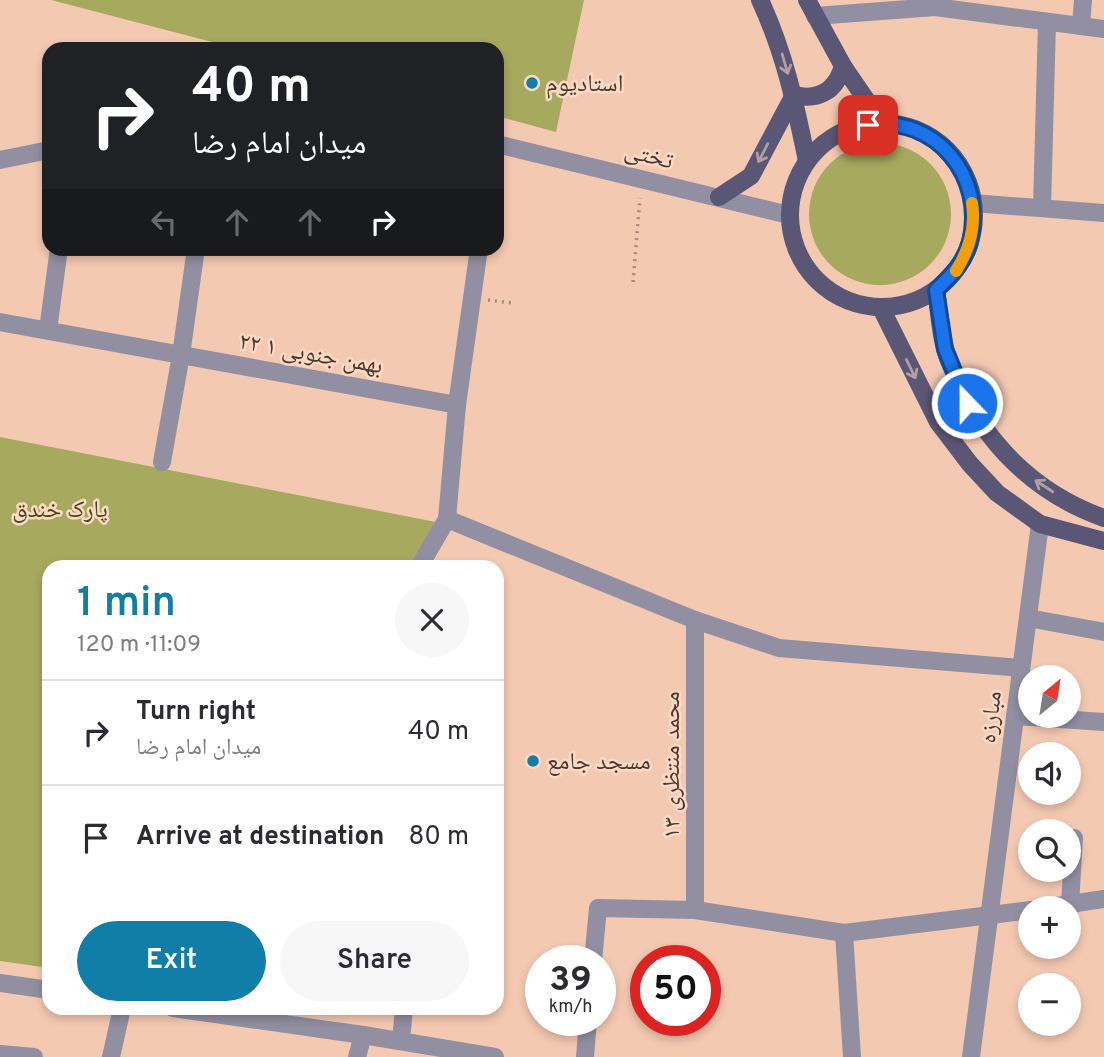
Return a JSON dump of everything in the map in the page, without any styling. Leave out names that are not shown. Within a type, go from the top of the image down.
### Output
[{"type":"main road","points":[[760,0],[778,39],[794,95],[807,161]]},
{"type":"main road","points":[[811,8],[844,66],[882,123]]},
{"type":"main road","points":[[794,95],[807,98],[820,96],[831,89],[844,66]]},
{"type":"main road","points":[[719,197],[751,176],[794,95]]},
{"type":"main road","points":[[882,123],[911,128],[937,141],[957,162],[970,188],[974,216],[970,245],[957,270],[936,290],[910,303],[881,308],[853,303],[827,290],[807,269],[794,243],[789,215],[794,186],[807,161],[828,140],[854,128],[882,123]]},
{"type":"main road","points":[[936,290],[945,349],[967,403],[994,443],[1018,469],[1081,510],[1104,518]]},
{"type":"main road","points":[[881,308],[938,422],[970,464],[997,493],[1040,524],[1104,541]]},
{"type":"street","points":[[1081,26],[1083,0]]},
{"type":"street","points":[[811,8],[936,7],[1104,29]]},
{"type":"street","points":[[1042,208],[1046,22]]},
{"type":"street","name":"تختی","points":[[504,146],[789,215]]},
{"type":"street","points":[[0,160],[42,151]]},
{"type":"street","points":[[972,203],[1104,214]]},
{"type":"street","points":[[48,330],[58,256]]},
{"type":"street","points":[[162,462],[195,256]]},
{"type":"street","points":[[423,560],[447,519],[457,405],[478,256]]},
{"type":"street","name":"۲۲ بهمن جنوبی ۱","points":[[0,322],[457,405]]},
{"type":"street","points":[[447,519],[695,620],[779,649],[1018,668]]},
{"type":"street","name":"مبارزه","points":[[1021,665],[1040,524]]},
{"type":"street","points":[[1028,618],[1104,632]]},
{"type":"street","name":"محمد منتظری ۱۳","points":[[695,620],[695,910]]},
{"type":"street","name":"مبارزه","points":[[971,1057],[1018,692]]},
{"type":"street","points":[[1015,716],[1104,722]]},
{"type":"street","points":[[1081,902],[1104,899]]},
{"type":"street","points":[[595,945],[598,908],[695,910],[844,933],[1018,912]]},
{"type":"street","points":[[844,933],[852,1057]]},
{"type":"street","points":[[0,983],[42,989]]},
{"type":"street","points":[[111,1057],[120,1015]]},
{"type":"street","points":[[222,1015],[495,1057]]},
{"type":"street","points":[[401,1041],[403,1015]]},
{"type":"street","points":[[357,1057],[363,1035]]},
{"type":"street","points":[[585,1057],[587,1036]]},
{"type":"street","points":[[0,1054],[34,1057]]},
{"type":"path","points":[[633,282],[641,179]]},
{"type":"green space","name":"استادیوم","points":[[51,0],[584,0],[556,132],[504,118],[504,42],[212,42]]},
{"type":"green space","points":[[880,143],[907,149],[930,164],[945,187],[951,214],[945,241],[930,264],[907,279],[880,285],[853,279],[830,264],[815,241],[809,214],[815,187],[830,164],[853,149]]},
{"type":"green space","name":"پارک خندق","points":[[0,437],[441,523],[417,560],[42,560],[42,967],[0,961]]},
{"type":"slow traffic","points":[[956,271],[970,245],[974,216],[972,203]]},
{"type":"place","name":"استادیوم","points":[[532,83]]},
{"type":"place","name":"مسجد جامع","points":[[533,761]]},
{"type":"route","points":[[868,125],[882,123],[911,128],[937,141],[957,162],[970,188],[974,216],[970,245],[957,270],[936,290],[945,349],[967,403]]}]
